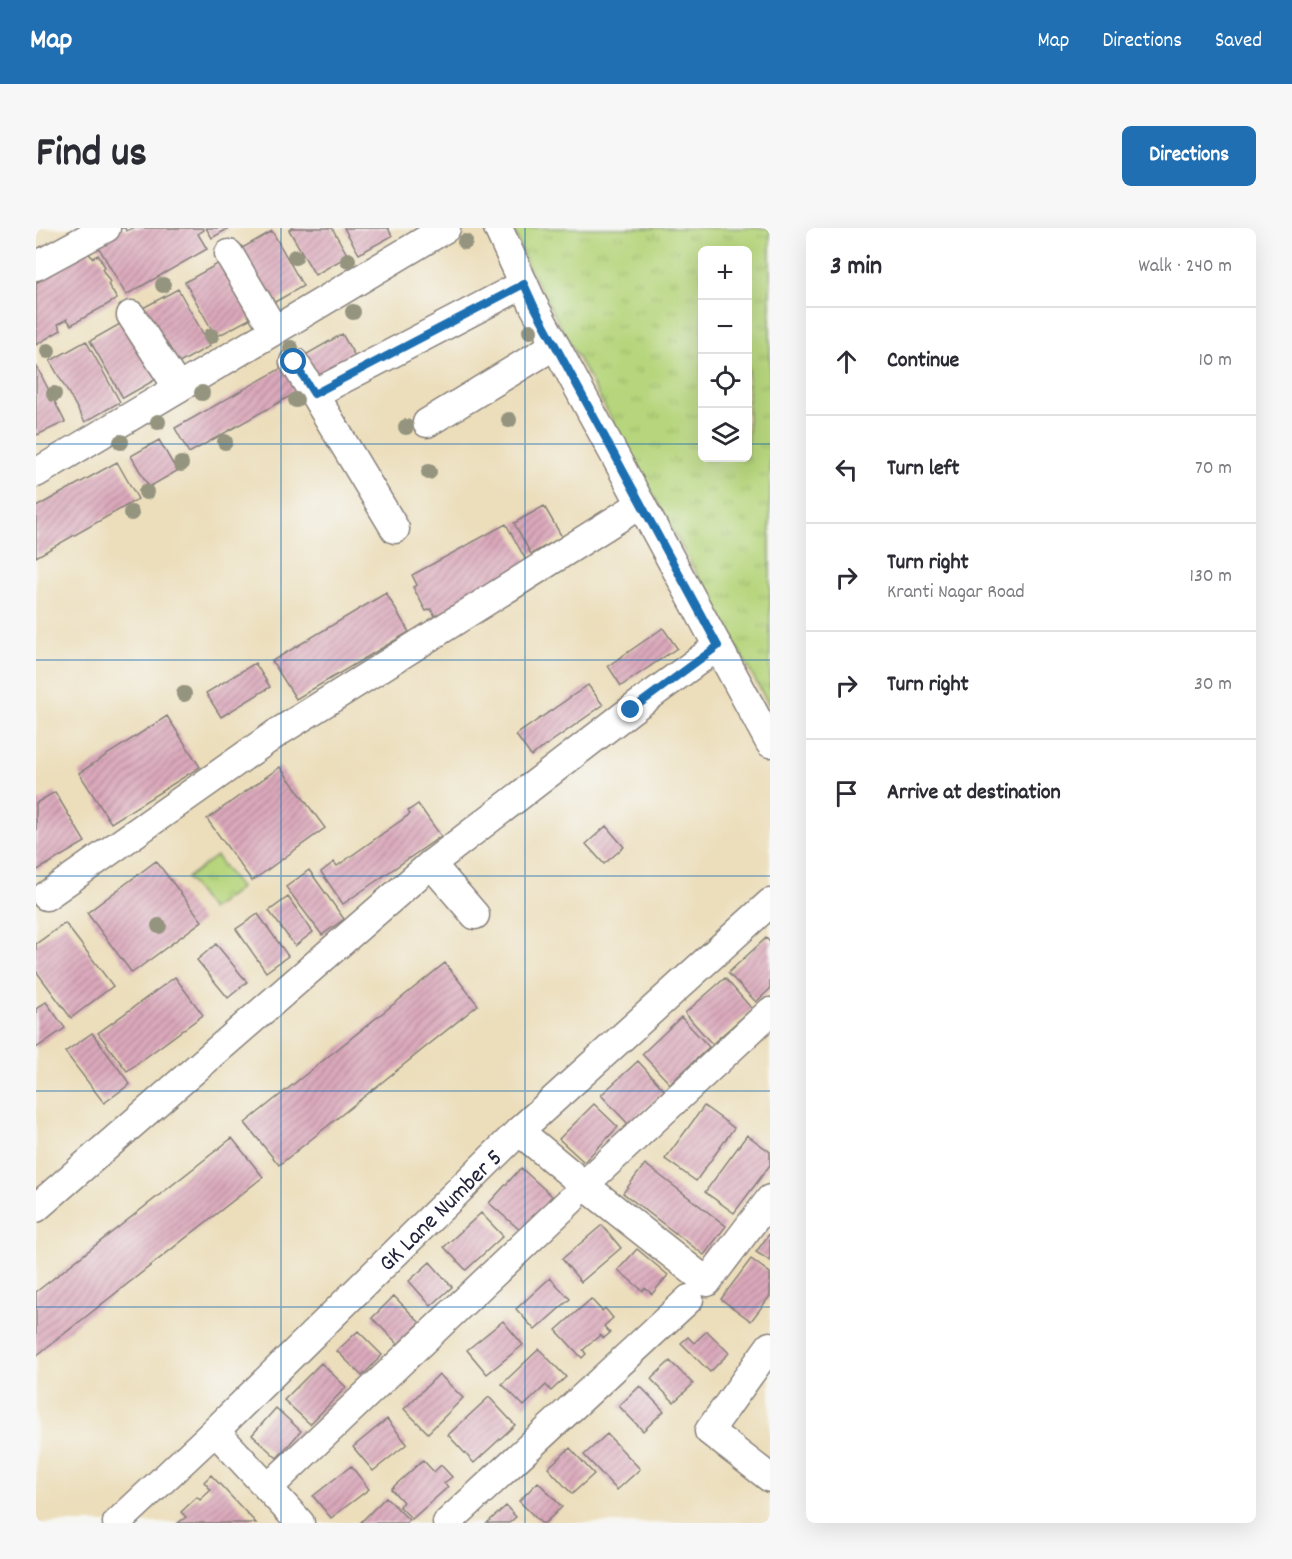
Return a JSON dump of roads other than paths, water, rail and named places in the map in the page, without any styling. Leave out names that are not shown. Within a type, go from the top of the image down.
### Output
[{"type":"street","points":[[36,267],[106,228]]},
{"type":"street","points":[[36,472],[446,228]]},
{"type":"street","points":[[498,228],[534,306],[770,743]]},
{"type":"street","points":[[229,254],[274,330]]},
{"type":"street","points":[[314,394],[524,284]]},
{"type":"street","points":[[131,315],[178,388]]},
{"type":"street","points":[[427,423],[555,345]]},
{"type":"street","points":[[294,362],[395,529]]},
{"type":"street","points":[[46,896],[277,733],[641,504]]},
{"type":"street","points":[[36,1208],[431,864],[718,646]]},
{"type":"street","points":[[431,864],[475,915]]},
{"type":"street","name":"GK Lane Number 5","points":[[117,1523],[215,1431],[519,1131],[770,903]]},
{"type":"street","points":[[268,1488],[770,1012]]},
{"type":"street","points":[[519,1131],[578,1192],[707,1282],[770,1199]]},
{"type":"street","points":[[447,1523],[689,1299]]},
{"type":"street","points":[[770,1346],[710,1431],[770,1478]]},
{"type":"street","points":[[215,1431],[298,1522]]}]
